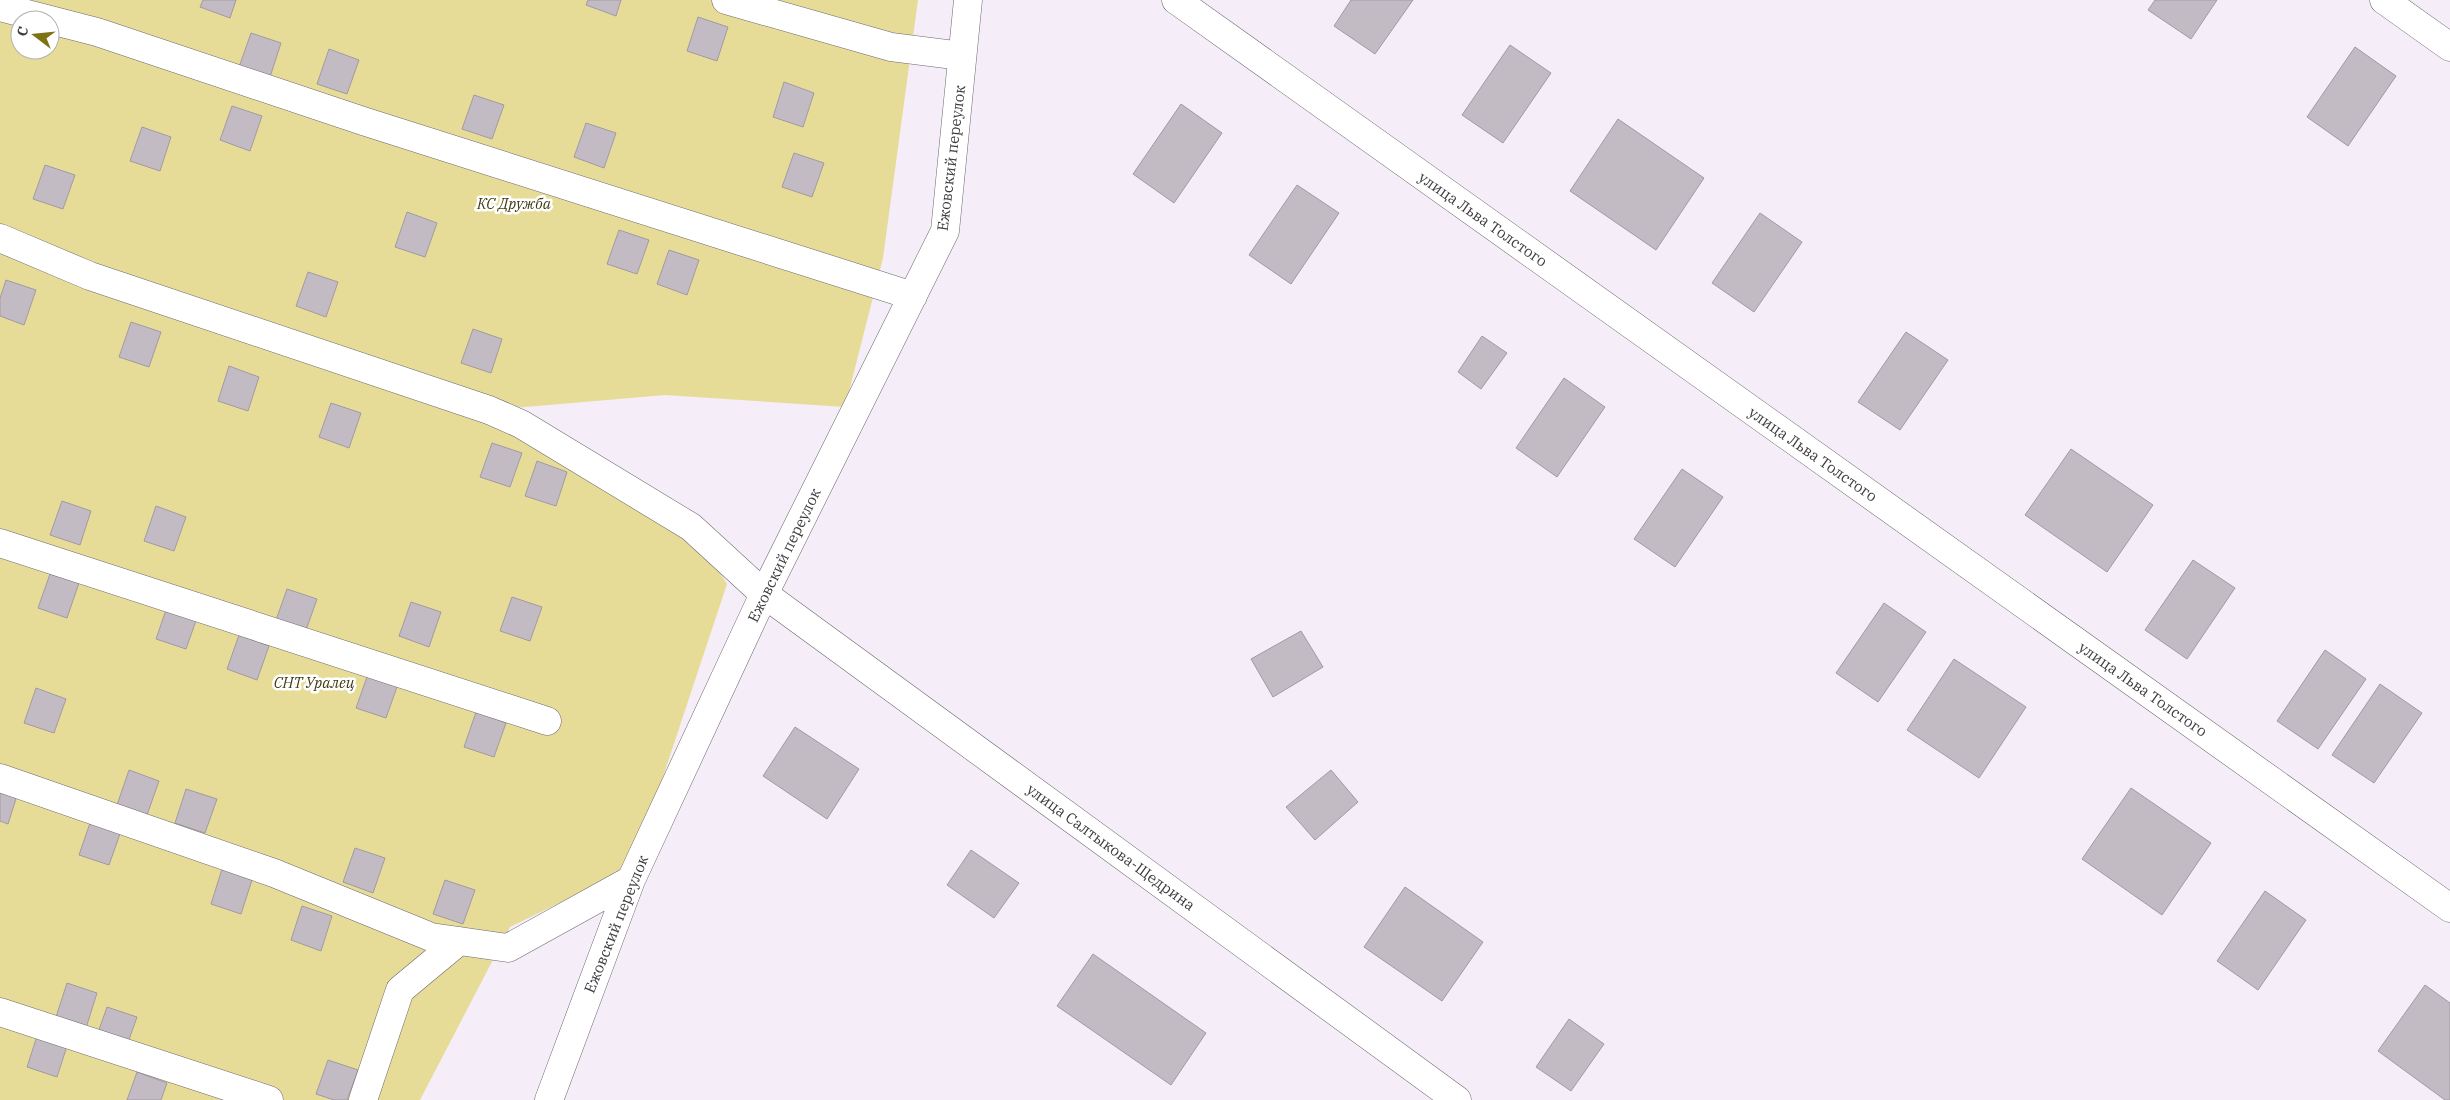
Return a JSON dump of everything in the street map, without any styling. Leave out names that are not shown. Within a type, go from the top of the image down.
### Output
[{"type":"street","points":[[726,0],[891,47],[962,56]]},
{"type":"street","name":"Ежовский переулок","points":[[549,1100],[631,880],[764,594],[945,232],[968,0]]},
{"type":"street","name":"улица Льва Толстого","points":[[1176,0],[2450,908]]},
{"type":"street","points":[[2384,0],[2450,47]]},
{"type":"street","points":[[0,7],[97,32],[362,121],[913,296]]},
{"type":"street","name":"улица Салтыкова-Щедрина","points":[[0,238],[90,276],[471,404],[521,424],[691,527],[764,594],[1456,1100]]},
{"type":"street","points":[[0,543],[547,721]]},
{"type":"street","points":[[0,778],[274,873],[430,937],[508,948],[631,880]]},
{"type":"street","points":[[363,1100],[400,990],[459,941]]},
{"type":"street","points":[[0,1012],[269,1100]]},
{"type":"green space","points":[[0,0],[918,0],[883,258],[845,407],[665,395],[490,410],[691,527],[727,584],[633,867],[510,927],[420,1100],[0,1100]]},
{"type":"building","points":[[203,0],[236,0],[230,18],[200,7]]},
{"type":"building","points":[[588,0],[621,0],[616,16],[586,5]]},
{"type":"building","points":[[1351,0],[1413,0],[1375,54],[1334,26]]},
{"type":"building","points":[[2155,0],[2217,0],[2191,39],[2148,10]]},
{"type":"building","points":[[698,17],[728,27],[717,61],[687,51]]},
{"type":"building","points":[[251,33],[281,43],[270,77],[239,67]]},
{"type":"building","points":[[1510,45],[1551,73],[1503,143],[1462,115]]},
{"type":"building","points":[[2355,47],[2396,76],[2348,146],[2307,117]]},
{"type":"building","points":[[329,49],[359,60],[347,94],[317,84]]},
{"type":"building","points":[[784,82],[814,93],[803,127],[773,117]]},
{"type":"building","points":[[474,95],[504,105],[492,139],[462,129]]},
{"type":"building","points":[[1181,104],[1222,133],[1174,203],[1133,174]]},
{"type":"building","points":[[232,106],[262,116],[250,151],[220,140]]},
{"type":"building","points":[[1618,119],[1704,178],[1656,250],[1570,191]]},
{"type":"building","points":[[586,123],[616,133],[604,168],[574,157]]},
{"type":"building","points":[[142,127],[171,137],[160,171],[130,161]]},
{"type":"building","points":[[794,153],[824,163],[812,197],[782,187]]},
{"type":"building","points":[[45,165],[75,175],[63,209],[33,199]]},
{"type":"building","points":[[1297,185],[1339,213],[1291,284],[1249,255]]},
{"type":"building","points":[[407,212],[437,223],[425,257],[395,247]]},
{"type":"building","points":[[1760,213],[1802,242],[1754,312],[1712,283]]},
{"type":"building","points":[[619,230],[649,240],[637,274],[607,264]]},
{"type":"building","points":[[669,250],[699,260],[687,295],[657,284]]},
{"type":"building","points":[[308,272],[338,282],[326,317],[296,306]]},
{"type":"building","points":[[6,280],[36,290],[24,325],[0,316],[0,298]]},
{"type":"building","points":[[131,322],[161,332],[149,367],[119,357]]},
{"type":"building","points":[[473,329],[502,339],[491,373],[461,363]]},
{"type":"building","points":[[1906,332],[1948,360],[1900,430],[1858,402]]},
{"type":"building","points":[[1482,336],[1507,353],[1481,389],[1458,372]]},
{"type":"building","points":[[229,366],[259,377],[248,411],[218,401]]},
{"type":"building","points":[[1564,378],[1605,407],[1557,477],[1516,448]]},
{"type":"building","points":[[331,403],[361,413],[349,448],[319,437]]},
{"type":"building","points":[[492,443],[522,453],[510,487],[480,477]]},
{"type":"building","points":[[2071,449],[2153,505],[2107,572],[2025,515]]},
{"type":"building","points":[[537,461],[567,472],[556,506],[525,496]]},
{"type":"building","points":[[1682,469],[1723,497],[1675,567],[1634,539]]},
{"type":"building","points":[[62,501],[91,511],[80,545],[50,535]]},
{"type":"building","points":[[156,506],[186,517],[174,551],[144,541]]},
{"type":"building","points":[[2193,560],[2235,588],[2187,659],[2145,630]]},
{"type":"building","points":[[50,574],[79,583],[67,618],[38,608]]},
{"type":"building","points":[[287,589],[317,599],[305,633],[275,623]]},
{"type":"building","points":[[512,597],[542,607],[530,641],[500,631]]},
{"type":"building","points":[[411,602],[441,612],[429,647],[399,636]]},
{"type":"building","points":[[1884,603],[1926,632],[1878,702],[1836,673]]},
{"type":"building","points":[[168,604],[198,615],[186,649],[156,639]]},
{"type":"building","points":[[1301,631],[1323,667],[1273,697],[1251,659]]},
{"type":"building","points":[[239,635],[269,646],[257,680],[227,669]]},
{"type":"building","points":[[2325,650],[2366,679],[2318,749],[2277,721]]},
{"type":"building","points":[[1954,659],[2026,707],[1979,778],[1907,730]]},
{"type":"building","points":[[368,674],[398,684],[386,718],[356,708]]},
{"type":"building","points":[[2380,684],[2422,713],[2374,783],[2332,755]]},
{"type":"building","points":[[36,688],[66,699],[54,733],[24,723]]},
{"type":"building","points":[[476,712],[506,723],[494,757],[464,747]]},
{"type":"building","points":[[795,727],[859,769],[827,819],[763,776]]},
{"type":"building","points":[[129,770],[159,781],[147,815],[117,805]]},
{"type":"building","points":[[1331,770],[1358,802],[1315,840],[1286,807]]},
{"type":"building","points":[[0,783],[19,789],[8,824],[0,821]]},
{"type":"building","points":[[2131,788],[2211,843],[2162,915],[2082,859]]},
{"type":"building","points":[[186,789],[217,799],[205,833],[175,823]]},
{"type":"building","points":[[91,820],[121,831],[109,865],[79,855]]},
{"type":"building","points":[[355,848],[385,858],[373,893],[343,882]]},
{"type":"building","points":[[971,850],[1019,883],[994,918],[947,885]]},
{"type":"building","points":[[222,869],[252,880],[241,914],[211,904]]},
{"type":"building","points":[[445,880],[475,890],[463,924],[433,914]]},
{"type":"building","points":[[1405,887],[1483,942],[1442,1001],[1364,947]]},
{"type":"building","points":[[2265,891],[2306,920],[2258,990],[2217,961]]},
{"type":"building","points":[[302,906],[332,916],[321,951],[291,940]]},
{"type":"building","points":[[1093,954],[1206,1033],[1171,1085],[1057,1006]]},
{"type":"building","points":[[67,983],[97,993],[86,1028],[56,1017]]},
{"type":"building","points":[[2425,985],[2450,1003],[2450,1100],[2445,1100],[2378,1051]]},
{"type":"building","points":[[107,1007],[137,1017],[125,1051],[95,1041]]},
{"type":"building","points":[[1569,1019],[1604,1044],[1571,1091],[1536,1067]]},
{"type":"building","points":[[38,1033],[68,1043],[57,1077],[27,1067]]},
{"type":"building","points":[[328,1060],[358,1070],[347,1100],[334,1100],[316,1094]]},
{"type":"building","points":[[137,1072],[167,1083],[161,1100],[127,1100]]},
{"type":"park label","name":"КС Дружба","points":[[514,203]]},
{"type":"park label","name":"СНТ Уралец","points":[[314,682]]}]
